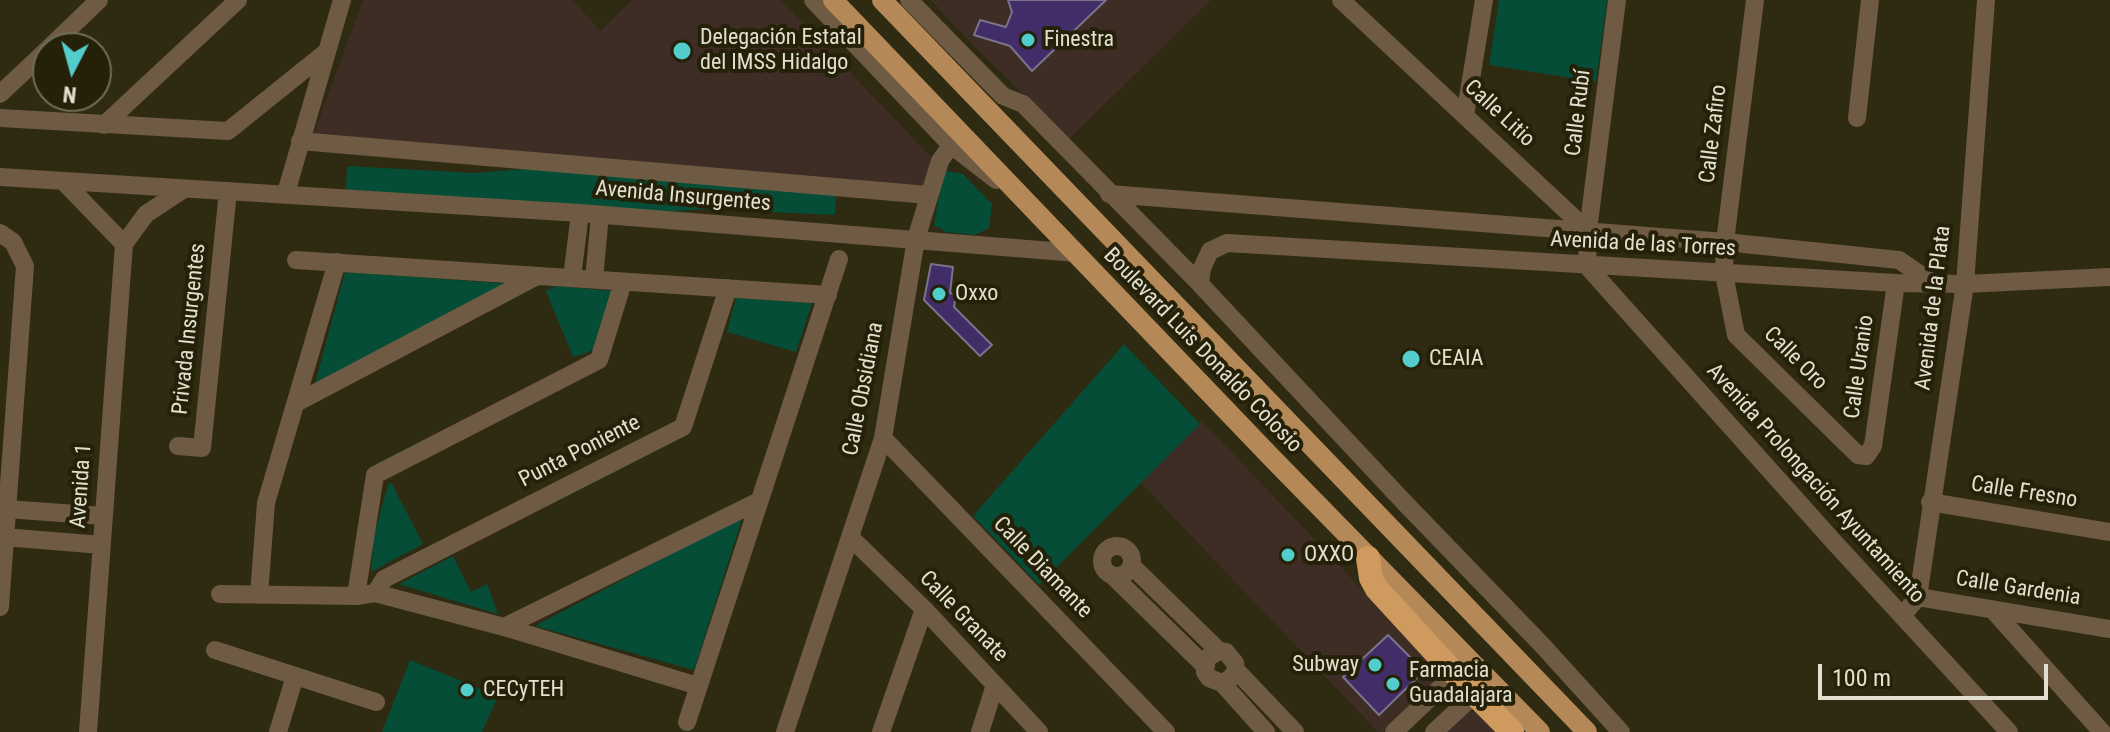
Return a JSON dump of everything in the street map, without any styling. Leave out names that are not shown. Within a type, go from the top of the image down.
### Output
[{"type":"highway","points":[[1368,558],[1371,578],[1377,589],[1512,732]]},
{"type":"main road","name":"Boulevard Luis Donaldo Colosio","points":[[833,0],[1368,558],[1540,732]]},
{"type":"main road","name":"Boulevard Luis Donaldo Colosio","points":[[882,0],[1587,732]]},
{"type":"street","points":[[65,32],[99,0]]},
{"type":"street","points":[[104,125],[238,0]]},
{"type":"street","points":[[286,193],[342,0]]},
{"type":"street","points":[[813,0],[951,145],[1028,205]]},
{"type":"street","points":[[909,0],[1003,96],[1023,104],[1200,284],[1621,732]]},
{"type":"street","points":[[1465,116],[1484,0]]},
{"type":"street","name":"Calle Rubí","points":[[1588,231],[1617,0]]},
{"type":"street","name":"Calle Zafiro","points":[[1724,274],[1725,242],[1755,0]]},
{"type":"street","points":[[1857,118],[1870,0]]},
{"type":"street","name":"Avenida de la Plata","points":[[1918,597],[1965,284],[1986,0]]},
{"type":"street","name":"Calle Litio","points":[[1348,3],[1588,231]]},
{"type":"street","points":[[0,118],[228,131],[325,53]]},
{"type":"street","points":[[0,94],[32,63]]},
{"type":"street","name":"Avenida Insurgentes","points":[[300,141],[928,195]]},
{"type":"street","name":"Calle Obsidiana","points":[[785,732],[883,438],[916,239],[940,161],[951,145]]},
{"type":"street","name":"Avenida Insurgentes","points":[[0,177],[580,213],[1077,253]]},
{"type":"street","points":[[63,181],[124,244],[146,214],[184,189]]},
{"type":"street","name":"Privada Insurgentes","points":[[178,446],[202,448],[228,191]]},
{"type":"street","points":[[1109,194],[1725,242],[1899,260],[1931,282]]},
{"type":"street","points":[[572,278],[580,213]]},
{"type":"street","points":[[594,279],[600,215]]},
{"type":"street","points":[[1587,266],[1588,231]]},
{"type":"street","points":[[0,233],[13,242],[25,266],[0,607]]},
{"type":"street","name":"Avenida de las Torres","points":[[1200,284],[1202,268],[1210,251],[1227,243],[1896,283],[1965,284],[2110,277]]},
{"type":"street","name":"Avenida 1","points":[[88,732],[124,244]]},
{"type":"street","points":[[1827,279],[1830,253]]},
{"type":"street","points":[[687,722],[839,259]]},
{"type":"street","points":[[296,260],[828,295]]},
{"type":"street","points":[[259,595],[266,503],[337,262]]},
{"type":"street","name":"Avenida Prolongación Ayuntamiento","points":[[1587,266],[2009,732]]},
{"type":"street","name":"Calle Oro","points":[[1724,274],[1736,335],[1855,452],[1866,456]]},
{"type":"street","points":[[296,403],[537,276]]},
{"type":"street","points":[[356,596],[375,475],[599,360],[623,282]]},
{"type":"street","name":"Calle Uranio","points":[[1866,456],[1873,446],[1896,283]]},
{"type":"street","name":"Punta Poniente","points":[[375,593],[384,579],[683,427],[728,288]]},
{"type":"street","name":"Calle Diamante","points":[[883,438],[1166,732]]},
{"type":"street","points":[[504,627],[759,501]]},
{"type":"street","name":"Calle Fresno","points":[[1930,502],[2110,532]]},
{"type":"street","points":[[6,509],[104,516]]},
{"type":"street","points":[[4,537],[102,545]]},
{"type":"street","name":"Calle Granate","points":[[850,537],[924,609],[1039,732]]},
{"type":"street","points":[[1114,577],[1128,572],[1132,566],[1133,559],[1124,547],[1109,548],[1101,560],[1107,573],[1204,665],[1209,678],[1229,676],[1295,732]]},
{"type":"street","points":[[1132,566],[1219,651],[1232,656],[1229,676],[1266,732]]},
{"type":"street","points":[[220,594],[356,596],[375,593],[504,627],[698,686]]},
{"type":"street","points":[[1902,616],[1918,597]]},
{"type":"street","name":"Calle Gardenia","points":[[1918,597],[2110,629]]},
{"type":"street","points":[[881,732],[924,609]]},
{"type":"street","points":[[1992,609],[2102,732]]},
{"type":"street","points":[[215,650],[376,702]]},
{"type":"street","points":[[1204,665],[1207,658],[1219,651]]},
{"type":"street","points":[[1401,730],[1455,674]]},
{"type":"street","points":[[278,732],[295,676]]},
{"type":"street","points":[[980,732],[995,685]]},
{"type":"street","points":[[1434,732],[1475,694]]},
{"type":"shaded area","points":[[363,0],[573,0],[600,31],[632,0],[781,0],[935,161],[921,190],[314,133]]},
{"type":"shaded area","points":[[931,0],[1211,0],[1069,139]]},
{"type":"shaded area","points":[[1202,421],[1435,666],[1434,682],[1383,732],[1378,732],[1141,483]]},
{"type":"shaded area","points":[[1472,711],[1483,715],[1499,732],[1443,732],[1460,716]]},
{"type":"green space","points":[[1499,0],[1607,0],[1596,82],[1489,65]]},
{"type":"green space","points":[[347,166],[473,173],[525,169],[836,192],[835,215],[704,209],[666,212],[346,190]]},
{"type":"green space","points":[[943,170],[963,174],[992,204],[989,228],[975,235],[944,232],[934,226]]},
{"type":"green space","points":[[345,272],[511,284],[315,384]]},
{"type":"green space","points":[[556,286],[613,291],[595,347],[589,352],[573,357],[546,291]]},
{"type":"green space","points":[[736,298],[812,303],[796,352],[727,332]]},
{"type":"green space","points":[[1124,344],[1200,424],[1039,585],[973,516]]},
{"type":"green space","points":[[391,482],[423,544],[371,572],[374,535]]},
{"type":"green space","points":[[743,516],[694,670],[535,626]]},
{"type":"green space","points":[[453,556],[471,592],[487,584],[498,614],[399,584]]},
{"type":"green space","points":[[410,660],[498,696],[482,732],[382,732]]},
{"type":"building","name":"Finestra","points":[[1008,0],[1106,0],[1032,71],[1010,46],[974,35],[980,20],[1006,27],[1012,12]]},
{"type":"building","name":"Oxxo","points":[[931,264],[953,267],[950,293],[956,295],[954,307],[992,345],[980,356],[924,300]]},
{"type":"building","points":[[1388,635],[1424,671],[1379,715],[1343,677]]},
{"type":"place","name":"Finestra","points":[[1028,40]]},
{"type":"place","name":"Delegación Estatal del IMSS Hidalgo","points":[[682,51]]},
{"type":"place","name":"Oxxo","points":[[939,294]]},
{"type":"place","name":"CEAIA","points":[[1411,359]]},
{"type":"place","name":"OXXO","points":[[1288,555]]},
{"type":"place","name":"Subway","points":[[1375,665]]},
{"type":"place","name":"Farmacia Guadalajara","points":[[1393,684]]},
{"type":"place","name":"CECyTEH","points":[[467,690]]}]
